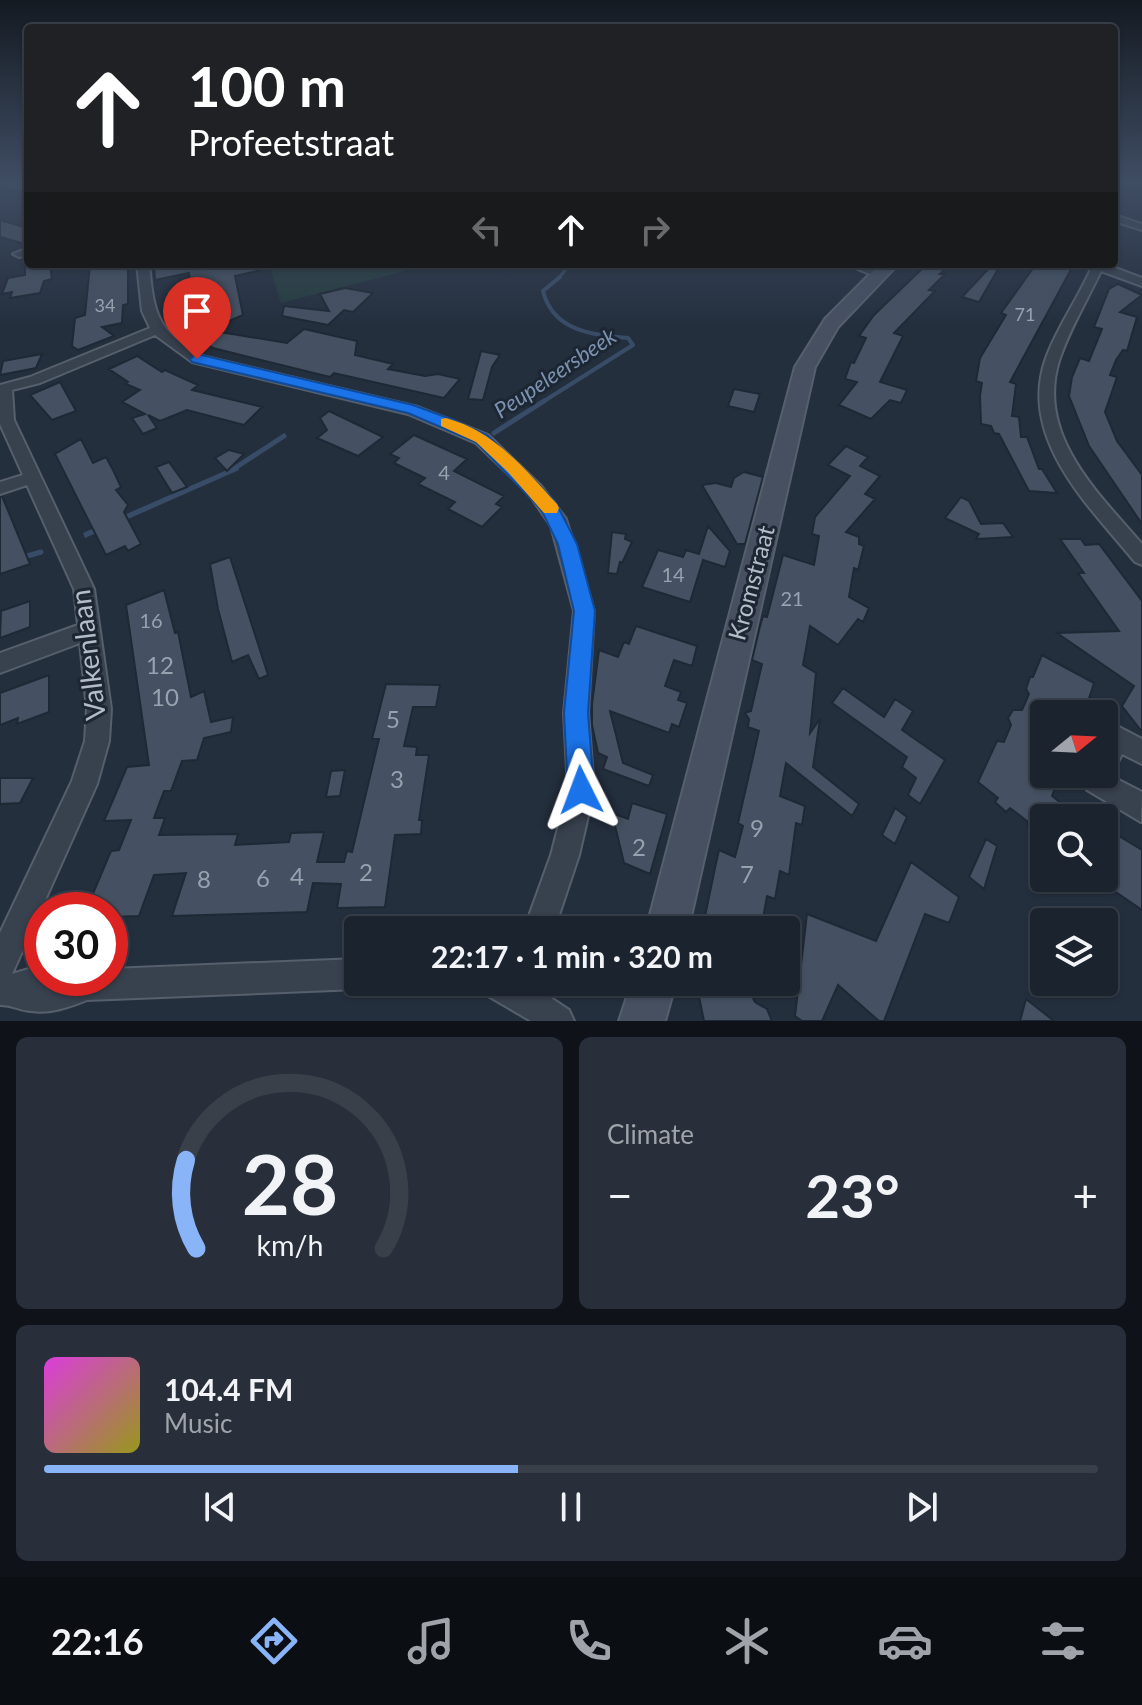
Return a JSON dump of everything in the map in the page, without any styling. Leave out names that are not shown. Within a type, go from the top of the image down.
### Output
[{"type":"main road","name":"Kromstraat","points":[[670,916],[805,367],[826,327],[872,268]]},
{"type":"main road","points":[[642,1021],[650,996]]},
{"type":"street","points":[[143,268],[148,316],[156,330],[172,345],[197,359],[413,410],[482,439],[524,479],[560,524],[584,611],[576,713],[581,790],[565,855],[544,916]]},
{"type":"street","points":[[1097,268],[1093,283],[1054,359],[1048,378],[1047,404],[1054,437],[1075,472],[1142,557]]},
{"type":"street","points":[[1106,268],[1142,282]]},
{"type":"street","points":[[3,389],[35,380],[156,330]]},
{"type":"street","name":"Valkenlaan","points":[[0,966],[84,784],[97,741],[99,709],[84,589],[6,420],[3,389]]},
{"type":"street","points":[[0,488],[31,478]]},
{"type":"street","points":[[0,663],[88,631]]},
{"type":"street","points":[[1118,739],[1142,752]]},
{"type":"street","points":[[1107,788],[1141,809],[1142,805]]},
{"type":"street","points":[[11,990],[29,996],[52,996],[69,994],[86,985],[344,975]]},
{"type":"street","points":[[525,996],[558,1021]]},
{"type":"green space","points":[[270,268],[412,268],[401,272],[281,303]]},
{"type":"water","points":[[236,466],[239,470],[85,538],[83,533]]},
{"type":"building","points":[[0,229],[24,229],[24,244],[0,237]]},
{"type":"building","points":[[25,268],[51,268],[52,279],[44,281],[40,293],[10,298],[12,292],[2,294],[8,278],[25,275]]},
{"type":"building","points":[[90,268],[128,268],[128,304],[123,305],[122,323],[102,327],[114,336],[78,350],[72,346],[75,318],[85,315]]},
{"type":"building","points":[[154,268],[261,268],[235,276],[243,315],[208,330],[287,343],[304,329],[357,341],[355,355],[393,364],[388,369],[460,379],[444,398],[334,373],[330,377],[213,348],[167,317],[167,308],[192,303],[189,273],[155,280]]},
{"type":"building","points":[[923,268],[946,268],[940,274],[945,274],[929,290],[935,291],[894,333],[903,336],[880,382],[907,390],[901,403],[890,400],[871,419],[839,405],[857,382],[845,379],[851,362],[854,363],[866,338],[859,336],[874,315]]},
{"type":"building","points":[[989,268],[999,268],[979,302],[962,297]]},
{"type":"building","points":[[1033,268],[1072,268],[1010,382],[1016,384],[1012,416],[1019,417],[1021,437],[1027,437],[1039,469],[1057,493],[1029,491],[999,434],[994,433],[991,426],[981,424],[982,383],[976,381],[980,358],[1006,315],[1001,313]]},
{"type":"building","points":[[1118,284],[1142,295],[1120,312],[1137,317],[1127,351],[1123,350],[1110,375],[1117,377],[1105,412],[1117,441],[1142,475],[1142,524],[1089,446],[1069,396],[1072,377],[1080,358],[1089,361],[1102,329],[1094,327],[1109,289]]},
{"type":"building","points":[[345,288],[373,293],[353,312],[344,310],[328,325],[282,316],[284,306],[329,311],[320,294]]},
{"type":"building","points":[[481,351],[500,355],[492,367],[483,400],[468,399]]},
{"type":"building","points":[[42,354],[36,368],[0,375],[3,361]]},
{"type":"building","points":[[137,356],[162,372],[165,370],[198,385],[192,390],[262,407],[244,425],[187,410],[160,421],[148,415],[157,428],[143,434],[132,418],[145,414],[122,402],[140,390],[126,384],[128,382],[109,369]]},
{"type":"building","points":[[60,382],[76,411],[52,420],[30,395]]},
{"type":"building","points":[[734,389],[760,394],[754,412],[728,406]]},
{"type":"building","points":[[329,411],[383,437],[358,456],[317,438],[327,430],[320,418]]},
{"type":"building","points":[[414,435],[467,459],[454,471],[504,496],[496,504],[502,507],[482,527],[448,509],[455,502],[418,484],[425,478],[394,463],[399,458],[390,454]]},
{"type":"building","points":[[81,439],[93,463],[106,457],[121,487],[116,490],[128,505],[124,512],[141,544],[128,551],[125,546],[106,555],[55,454]]},
{"type":"building","points":[[846,446],[868,457],[860,466],[880,476],[865,494],[875,499],[846,532],[859,537],[859,544],[864,546],[858,570],[854,568],[849,597],[869,608],[863,622],[858,619],[838,645],[810,626],[803,665],[816,673],[810,733],[820,719],[813,767],[859,804],[852,816],[786,763],[780,796],[805,806],[802,825],[796,823],[789,875],[780,871],[775,899],[767,896],[763,916],[705,916],[719,850],[735,857],[743,826],[738,823],[759,731],[748,727],[749,719],[745,713],[751,711],[762,664],[752,660],[783,555],[814,565],[819,536],[812,534],[815,517],[850,476],[828,465]]},
{"type":"building","points":[[229,450],[244,454],[227,471],[215,458]]},
{"type":"building","points":[[169,462],[187,487],[172,493],[156,467]]},
{"type":"building","points":[[744,472],[763,477],[745,544],[737,544],[702,485],[716,483],[731,487],[734,478]]},
{"type":"building","points":[[0,497],[30,564],[0,574]]},
{"type":"building","points":[[961,497],[969,501],[981,524],[1003,523],[1013,537],[976,539],[979,534],[945,518]]},
{"type":"building","points":[[708,526],[730,551],[725,567],[703,560],[690,602],[642,587],[658,550],[683,557],[686,550],[699,554]]},
{"type":"building","points":[[612,532],[626,534],[625,539],[632,542],[617,574],[608,573]]},
{"type":"building","points":[[1060,539],[1081,539],[1085,545],[1099,544],[1142,601],[1142,732],[1122,706],[1134,686],[1057,633],[1119,631],[1078,573],[1084,573]]},
{"type":"building","points":[[230,557],[268,675],[259,679],[248,655],[232,662],[218,609],[210,564]]},
{"type":"building","points":[[164,590],[175,633],[178,632],[191,697],[204,691],[211,722],[233,717],[231,732],[204,738],[197,760],[182,761],[171,791],[164,791],[154,818],[165,818],[159,835],[238,834],[235,845],[289,842],[291,833],[324,832],[317,862],[344,862],[347,851],[352,852],[379,739],[372,739],[386,684],[440,685],[436,707],[413,707],[404,746],[417,747],[416,755],[429,755],[419,820],[422,820],[421,834],[395,835],[385,907],[337,908],[341,884],[313,883],[307,912],[172,916],[186,873],[154,875],[139,916],[128,916],[128,892],[94,892],[111,851],[119,850],[131,820],[104,821],[127,767],[149,765],[126,605]]},
{"type":"building","points":[[30,601],[30,627],[0,638],[1,611]]},
{"type":"building","points":[[636,626],[697,646],[692,666],[674,660],[665,686],[681,692],[678,700],[687,703],[679,727],[672,724],[669,733],[610,711],[623,763],[653,775],[649,786],[603,769],[607,757],[598,753],[592,725],[599,650],[618,657],[624,642],[629,644]]},
{"type":"building","points":[[1042,655],[1094,683],[1089,700],[1030,700],[1030,788],[1055,788],[1052,796],[1062,804],[1030,804],[1030,830],[1027,821],[1010,808],[1006,812],[995,802],[998,798],[978,782],[997,741],[1004,742],[1011,725],[1008,718],[1013,710],[1022,710],[1029,694],[1026,689],[1030,677],[1033,677]]},
{"type":"building","points":[[49,675],[49,712],[17,724],[18,718],[0,725],[0,693]]},
{"type":"building","points":[[843,688],[884,717],[895,699],[913,711],[902,730],[945,760],[920,804],[908,795],[916,778],[902,767],[907,757],[832,703]]},
{"type":"building","points":[[345,770],[340,796],[326,797],[331,771]]},
{"type":"building","points":[[0,778],[33,778],[20,803],[0,804]]},
{"type":"building","points":[[632,803],[667,814],[650,874],[624,863],[612,813],[628,819]]},
{"type":"building","points":[[895,808],[907,817],[895,844],[882,835]]},
{"type":"building","points":[[1118,835],[1142,850],[1142,910],[1116,892]]},
{"type":"building","points":[[986,839],[997,846],[984,889],[969,877]]},
{"type":"building","points":[[911,862],[959,897],[949,923],[925,914],[884,1021],[879,1021],[838,985],[822,1021],[802,1021],[795,1016],[797,996],[800,996],[807,914],[876,941]]},
{"type":"building","points":[[699,996],[752,996],[755,1002],[767,1009],[772,1021],[704,1021]]},
{"type":"building","points":[[1026,999],[1054,1021],[1020,1021]]},
{"type":"waterway","name":"Peupeleersbeek","points":[[559,278],[567,268]]},
{"type":"waterway","name":"Peupeleersbeek","points":[[541,403],[633,345],[628,338],[588,332],[565,323],[555,315],[543,291],[559,278]]},
{"type":"waterway","name":"Peupeleersbeek","points":[[494,433],[544,401]]},
{"type":"waterway","name":"Peupeleersbeek","points":[[232,470],[284,436]]},
{"type":"waterway","name":"Peupeleersbeek","points":[[24,557],[41,552]]},
{"type":"slow traffic","points":[[446,423],[482,439],[514,468],[550,508]]},
{"type":"route","points":[[197,359],[413,410],[445,422],[482,439],[514,468],[548,506],[568,544],[584,611],[576,713],[581,790]]}]
